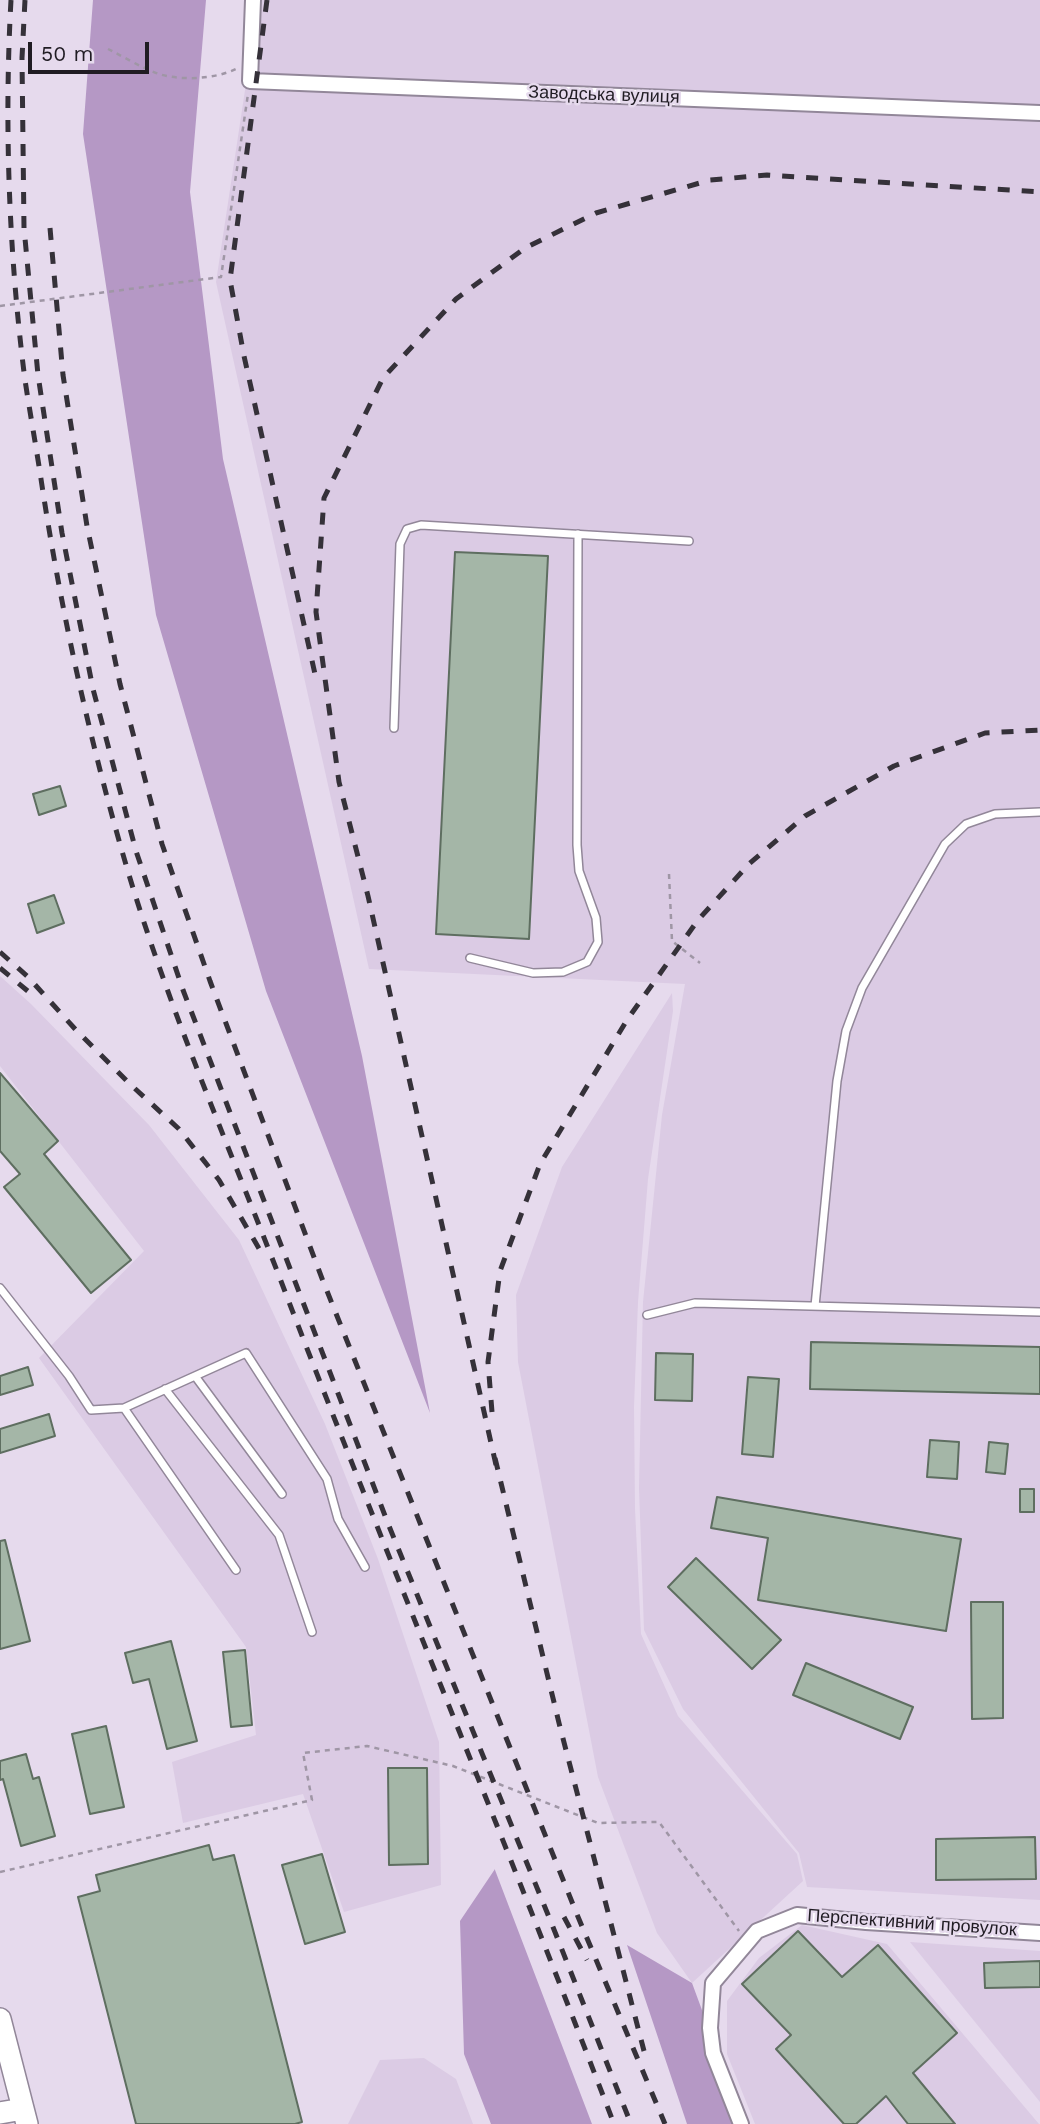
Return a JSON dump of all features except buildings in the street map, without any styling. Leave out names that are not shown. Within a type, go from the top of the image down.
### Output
[{"type":"main road","points":[[0,2019],[25,2117],[0,2113]]},
{"type":"street","points":[[250,81],[253,0]]},
{"type":"street","name":"Заводська вулиця","points":[[250,81],[1040,113]]},
{"type":"street","name":"Перспективний провулок","points":[[741,2124],[713,2053],[710,2028],[713,1983],[757,1931],[797,1915],[1040,1933]]},
{"type":"lane","points":[[394,728],[400,544],[407,530],[421,525],[689,541]]},
{"type":"lane","points":[[470,958],[533,973],[563,972],[587,962],[598,942],[596,918],[579,871],[577,845],[579,534]]},
{"type":"lane","points":[[815,1306],[837,1081],[846,1031],[862,988],[945,844],[966,824],[995,814],[1040,812]]},
{"type":"lane","points":[[0,1288],[69,1376],[91,1410],[124,1408],[246,1353],[327,1479],[338,1520],[365,1567]]},
{"type":"lane","points":[[647,1315],[695,1303],[1040,1312]]},
{"type":"lane","points":[[195,1376],[282,1494]]},
{"type":"lane","points":[[165,1389],[279,1535],[312,1632]]},
{"type":"lane","points":[[124,1408],[236,1570]]},
{"type":"path","points":[[108,49],[159,74],[185,77],[225,74],[249,64]]},
{"type":"path","points":[[0,306],[221,277],[250,81]]},
{"type":"path","points":[[669,874],[672,941],[700,963]]},
{"type":"path","points":[[0,1872],[312,1800],[303,1753],[367,1746],[453,1766],[598,1823],[659,1822],[747,1942]]},
{"type":"shaded area","points":[[93,0],[206,0],[190,192],[223,459],[362,1056],[430,1413],[266,991],[156,615],[83,134]]},
{"type":"shaded area","points":[[255,0],[1040,0],[1040,1900],[807,1887],[799,1853],[683,1709],[644,1630],[639,1488],[643,1302],[662,1115],[685,984],[369,969],[216,282],[252,44]]},
{"type":"shaded area","points":[[0,976],[31,1004],[149,1125],[239,1240],[325,1424],[378,1559],[439,1742],[441,1885],[344,1912],[303,1794],[183,1823],[172,1762],[256,1735],[246,1647],[39,1358],[144,1251],[0,1066]]},
{"type":"shaded area","points":[[672,993],[673,1011],[648,1179],[638,1302],[634,1407],[635,1509],[641,1634],[678,1716],[797,1854],[803,1881],[692,1983],[657,1933],[598,1777],[518,1362],[516,1295],[562,1167]]},
{"type":"shaded area","points":[[495,1869],[592,2124],[491,2124],[464,2054],[460,1921]]},
{"type":"shaded area","points":[[802,1925],[887,1944],[1039,2124],[755,2124],[727,2054],[727,2001],[759,1958]]},
{"type":"shaded area","points":[[910,1942],[1040,1951],[1040,2102]]},
{"type":"shaded area","points":[[627,1945],[692,1983],[744,2124],[687,2124]]},
{"type":"shaded area","points":[[424,2058],[456,2079],[473,2124],[348,2124],[380,2060]]},
{"type":"railway","points":[[11,0],[9,190],[25,380],[66,620],[86,713],[122,851],[139,908],[201,1078],[614,2124]]},
{"type":"railway","points":[[25,0],[22,58],[24,228],[38,375],[62,533],[93,689],[136,851],[183,990],[389,1526],[631,2124]]},
{"type":"railway","points":[[267,0],[230,280],[244,356],[317,683]]},
{"type":"railway","points":[[496,1465],[368,896],[339,782],[316,612],[324,498],[383,378],[456,299],[525,248],[596,213],[710,180],[767,175],[1040,192]]},
{"type":"railway","points":[[50,228],[63,375],[87,526],[120,684],[162,844],[210,981],[323,1281],[576,1912],[665,2124]]},
{"type":"railway","points":[[492,1412],[488,1362],[500,1271],[540,1164],[627,1020],[698,920],[749,864],[805,816],[894,766],[985,733],[1040,730]]},
{"type":"railway","points":[[0,952],[28,977],[131,1085],[179,1129],[219,1180],[264,1257]]},
{"type":"railway","points":[[0,968],[35,997]]},
{"type":"railway","points":[[495,1458],[559,1723],[644,2051]]},
{"type":"railway","points":[[564,1917],[587,1960]]}]
